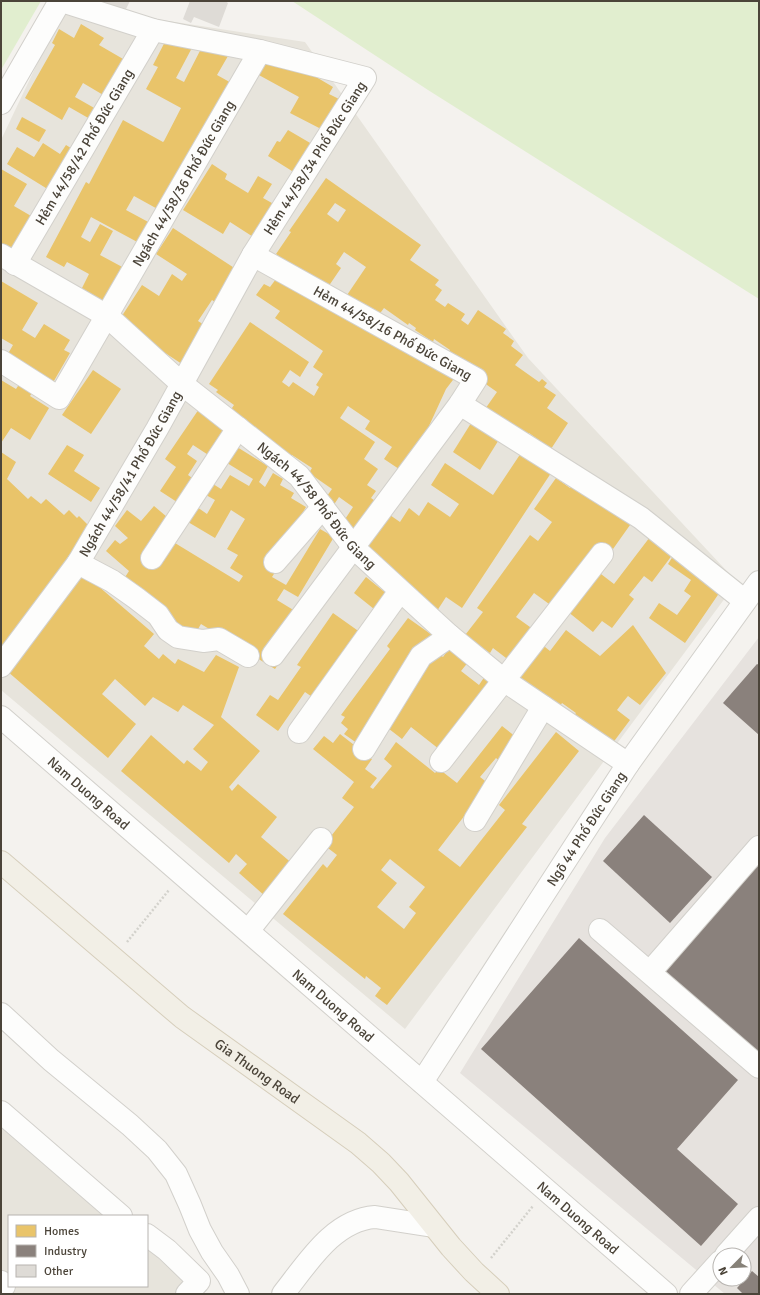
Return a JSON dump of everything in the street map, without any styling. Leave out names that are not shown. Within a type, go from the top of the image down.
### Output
[{"type":"main road","name":"Gia Thuong Road","points":[[1,862],[172,1009],[212,1040],[358,1143],[381,1162],[474,1272],[498,1294]]},
{"type":"street","name":"Hẻm 44/58/34 Phố Đức Giang","points":[[61,1],[153,30],[260,51],[365,78],[253,255],[182,384]]},
{"type":"street","points":[[1,103],[61,1]]},
{"type":"street","name":"Hẻm 44/58/42 Phố Đức Giang","points":[[8,260],[153,30]]},
{"type":"street","name":"Ngách 44/58/36 Phố Đức Giang","points":[[1,361],[59,398],[260,51]]},
{"type":"street","name":"Hẻm 44/58/16 Phố Đức Giang","points":[[253,255],[476,379],[460,404],[273,655]]},
{"type":"street","name":"Ngách 44/58 Phố Đức Giang","points":[[8,260],[107,316],[182,384],[299,476],[354,548],[450,636],[505,681],[628,764]]},
{"type":"street","name":"Ngách 44/58/41 Phố Đức Giang","points":[[1,666],[78,563],[182,384]]},
{"type":"street","points":[[460,404],[641,518],[745,601]]},
{"type":"street","points":[[152,558],[238,428]]},
{"type":"street","points":[[275,562],[323,507]]},
{"type":"street","points":[[441,761],[505,681],[602,554]]},
{"type":"street","points":[[78,563],[112,581],[136,598],[158,615],[168,630],[178,637],[203,641],[219,639],[248,656]]},
{"type":"street","name":"Ngõ 44 Phố Đức Giang","points":[[422,1082],[628,764],[759,582]]},
{"type":"street","points":[[299,732],[400,591]]},
{"type":"street","points":[[364,749],[421,656],[450,636]]},
{"type":"street","points":[[475,820],[543,707]]},
{"type":"street","name":"Nam Duong Road","points":[[1,717],[666,1294]]},
{"type":"street","points":[[248,931],[321,839]]},
{"type":"street","points":[[650,972],[759,847]]},
{"type":"street","points":[[600,930],[759,1067]]},
{"type":"street","points":[[1,1014],[51,1060],[130,1125],[157,1150],[176,1174],[200,1230],[238,1294]]},
{"type":"street","points":[[1,1112],[120,1215]]},
{"type":"street","points":[[283,1294],[326,1242],[356,1220],[375,1217],[434,1226]]},
{"type":"street","points":[[733,1247],[759,1218]]},
{"type":"street","points":[[148,1236],[167,1250],[199,1281],[187,1294]]},
{"type":"street","points":[[691,1294],[712,1271]]},
{"type":"path","points":[[122,947],[182,874]]},
{"type":"path","points":[[487,1264],[546,1190]]},
{"type":"shaded area","points":[[65,5],[305,42],[528,358],[737,582],[405,1029],[1,690],[1,140]]},
{"type":"shaded area","points":[[759,637],[759,1294],[725,1294],[717,1287],[752,1287],[752,1247],[712,1247],[712,1283],[460,1073],[605,838]]},
{"type":"shaded area","points":[[1,1116],[123,1215],[8,1215],[8,1287],[148,1287],[148,1235],[195,1282],[185,1294],[1,1294]]},
{"type":"green space","points":[[1,1],[41,1],[1,70]]},
{"type":"green space","points":[[292,1],[759,1],[759,299],[428,90]]},
{"type":"building: Homes","points":[[81,24],[104,38],[99,45],[130,63],[110,99],[83,83],[75,97],[103,113],[97,123],[69,107],[62,120],[25,98],[55,45],[52,43],[59,29],[74,38]]},
{"type":"building: Homes","points":[[169,34],[194,44],[176,78],[184,82],[204,43],[228,56],[217,75],[235,85],[163,212],[134,196],[126,210],[152,224],[141,244],[91,217],[81,237],[90,242],[100,224],[113,231],[100,255],[126,269],[104,311],[78,296],[89,274],[67,262],[64,267],[46,257],[86,182],[89,184],[123,120],[163,142],[164,141],[181,108],[146,89],[158,67],[153,65]]},
{"type":"building: Homes","points":[[267,54],[311,74],[333,87],[329,94],[339,99],[323,130],[290,113],[299,97],[257,74]]},
{"type":"building: Homes","points":[[22,117],[46,130],[39,142],[16,129]]},
{"type":"building: Homes","points":[[288,130],[317,147],[300,176],[268,156],[277,141],[280,142]]},
{"type":"building: Homes","points":[[43,143],[60,154],[66,145],[79,153],[54,193],[7,164],[17,147],[34,157]]},
{"type":"building: Homes","points":[[212,164],[227,174],[225,179],[248,193],[258,176],[272,184],[263,198],[279,207],[258,240],[230,222],[223,234],[183,210]]},
{"type":"building: Homes","points":[[1,169],[27,184],[14,206],[38,220],[18,254],[1,244]]},
{"type":"building: Homes","points":[[326,178],[421,245],[410,260],[439,280],[435,285],[442,290],[435,300],[445,307],[448,303],[465,314],[461,320],[468,325],[478,310],[506,329],[503,333],[514,341],[511,346],[523,355],[515,365],[539,382],[542,379],[547,383],[544,387],[556,395],[547,408],[568,423],[551,449],[529,433],[527,436],[483,412],[497,392],[446,356],[450,350],[434,339],[433,342],[415,330],[416,328],[409,323],[408,325],[384,308],[375,320],[345,298],[366,267],[344,252],[336,264],[341,268],[326,290],[276,254],[291,232],[289,231]],"holes":[[[335,203],[346,210],[338,222],[327,214]]]},
{"type":"building: Homes","points":[[173,228],[242,273],[221,306],[212,300],[198,321],[209,328],[185,366],[118,322],[142,285],[159,296],[172,274],[182,281],[187,274],[156,254]]},
{"type":"building: Homes","points":[[276,279],[456,376],[446,389],[429,426],[437,431],[405,473],[384,459],[392,447],[365,429],[370,421],[348,406],[340,418],[375,442],[364,459],[378,469],[367,485],[376,491],[371,498],[381,505],[358,540],[340,527],[353,507],[339,497],[331,509],[322,503],[332,489],[309,473],[312,468],[292,455],[287,462],[226,417],[234,405],[216,392],[218,390],[209,384],[250,322],[309,362],[300,377],[290,370],[282,382],[289,387],[293,382],[314,396],[319,387],[316,385],[323,374],[313,367],[323,351],[275,318],[280,311],[256,295],[264,284],[270,287]]},
{"type":"building: Homes","points":[[1,281],[38,303],[22,330],[35,338],[44,324],[70,340],[64,350],[70,353],[51,386],[5,359],[13,345],[1,338]]},
{"type":"building: Homes","points":[[93,370],[121,389],[91,434],[62,415]]},
{"type":"building: Homes","points":[[1,380],[16,389],[20,383],[33,391],[30,396],[49,408],[30,440],[11,428],[1,443]]},
{"type":"building: Homes","points":[[201,406],[233,428],[213,458],[193,445],[187,454],[197,461],[188,475],[195,480],[180,504],[160,491],[176,467],[165,459]]},
{"type":"building: Homes","points":[[473,420],[500,438],[480,470],[453,452]]},
{"type":"building: Homes","points":[[67,445],[84,455],[74,471],[100,488],[91,502],[48,474]]},
{"type":"building: Homes","points":[[237,447],[268,466],[259,482],[265,487],[273,473],[283,479],[280,485],[294,493],[291,498],[306,507],[271,566],[277,569],[272,577],[286,585],[320,529],[334,537],[298,597],[284,589],[277,600],[295,611],[279,663],[275,669],[201,624],[195,634],[183,636],[120,585],[129,571],[106,551],[115,540],[120,544],[128,538],[115,526],[127,510],[141,521],[154,506],[173,522],[170,540],[239,582],[243,576],[230,568],[238,555],[227,549],[245,519],[231,510],[215,538],[188,522],[197,507],[207,514],[215,500],[206,495],[213,484],[221,489],[230,475],[249,486],[253,479],[227,463]]},
{"type":"building: Homes","points":[[523,450],[553,470],[462,608],[446,597],[435,614],[423,606],[427,600],[373,563],[360,548],[384,511],[400,522],[409,508],[419,516],[428,502],[450,517],[459,504],[431,485],[445,463],[493,495]]},
{"type":"building: Homes","points":[[1,452],[16,462],[7,479],[28,499],[31,496],[41,504],[46,499],[64,515],[69,510],[77,518],[79,516],[95,532],[71,570],[1,647]]},
{"type":"building: Homes","points":[[556,478],[570,488],[573,484],[635,518],[613,549],[607,545],[556,609],[534,593],[516,617],[537,632],[514,664],[493,648],[490,653],[473,641],[470,645],[462,639],[483,612],[477,608],[530,535],[538,541],[552,522],[534,509]]},
{"type":"building: Homes","points":[[653,533],[676,550],[652,582],[644,576],[629,595],[634,599],[612,628],[602,621],[593,632],[567,611],[597,571],[614,584]]},
{"type":"building: Homes","points":[[675,553],[724,586],[685,643],[649,618],[659,603],[677,615],[691,596],[684,591],[691,580],[668,564]]},
{"type":"building: Homes","points":[[83,573],[154,634],[144,646],[159,659],[163,654],[175,664],[178,659],[204,672],[216,655],[239,667],[221,717],[260,751],[229,787],[232,791],[238,784],[277,817],[261,837],[294,865],[266,897],[239,873],[247,864],[236,854],[229,863],[121,771],[151,735],[184,764],[187,760],[201,771],[208,762],[193,749],[214,725],[183,705],[178,712],[153,697],[145,706],[115,679],[102,694],[136,724],[108,758],[7,671],[38,635],[33,630]]},
{"type":"building: Homes","points":[[366,577],[392,598],[379,613],[354,593]]},
{"type":"building: Homes","points":[[333,613],[364,635],[318,701],[305,692],[278,731],[256,715],[270,695],[278,700],[301,667],[297,665]]},
{"type":"building: Homes","points":[[408,618],[432,635],[410,664],[361,746],[344,734],[348,729],[341,723],[345,717],[341,715],[390,649],[387,646]]},
{"type":"building: Homes","points":[[633,625],[666,673],[640,705],[628,696],[623,702],[617,710],[630,720],[609,748],[571,719],[576,713],[562,703],[557,711],[514,679],[540,643],[550,651],[566,630],[600,656]]},
{"type":"building: Homes","points":[[451,646],[469,661],[461,671],[479,685],[485,676],[497,685],[444,753],[411,727],[402,739],[384,725],[434,650],[443,657]]},
{"type":"building: Homes","points":[[502,726],[521,741],[503,764],[496,758],[480,777],[489,784],[438,850],[460,867],[505,810],[499,805],[556,732],[579,751],[522,824],[527,827],[387,1005],[375,996],[381,988],[366,976],[365,979],[283,914],[323,864],[327,868],[337,855],[324,845],[354,807],[342,798],[354,782],[313,749],[324,736],[333,743],[340,734],[372,759],[365,769],[377,778],[370,787],[373,789],[392,766],[384,759],[396,742],[435,773],[439,769],[457,783]],"holes":[[[390,859],[425,887],[409,907],[416,913],[404,929],[377,907],[397,883],[381,870]]]},
{"type":"building: Industry","points":[[757,664],[759,665],[759,735],[723,703]]},
{"type":"building: Industry","points":[[644,815],[712,877],[670,923],[603,861]]},
{"type":"building: Industry","points":[[759,856],[759,1062],[658,973]]},
{"type":"building: Industry","points":[[579,938],[738,1080],[677,1149],[738,1204],[701,1246],[481,1049]]},
{"type":"building: Industry","points":[[752,1271],[759,1277],[759,1294],[743,1294],[737,1288],[752,1287]]},
{"type":"building: Other","points":[[101,1],[130,1],[124,13]]},
{"type":"building: Other","points":[[190,1],[225,1],[228,3],[219,27],[194,17],[191,23],[183,19]]}]
